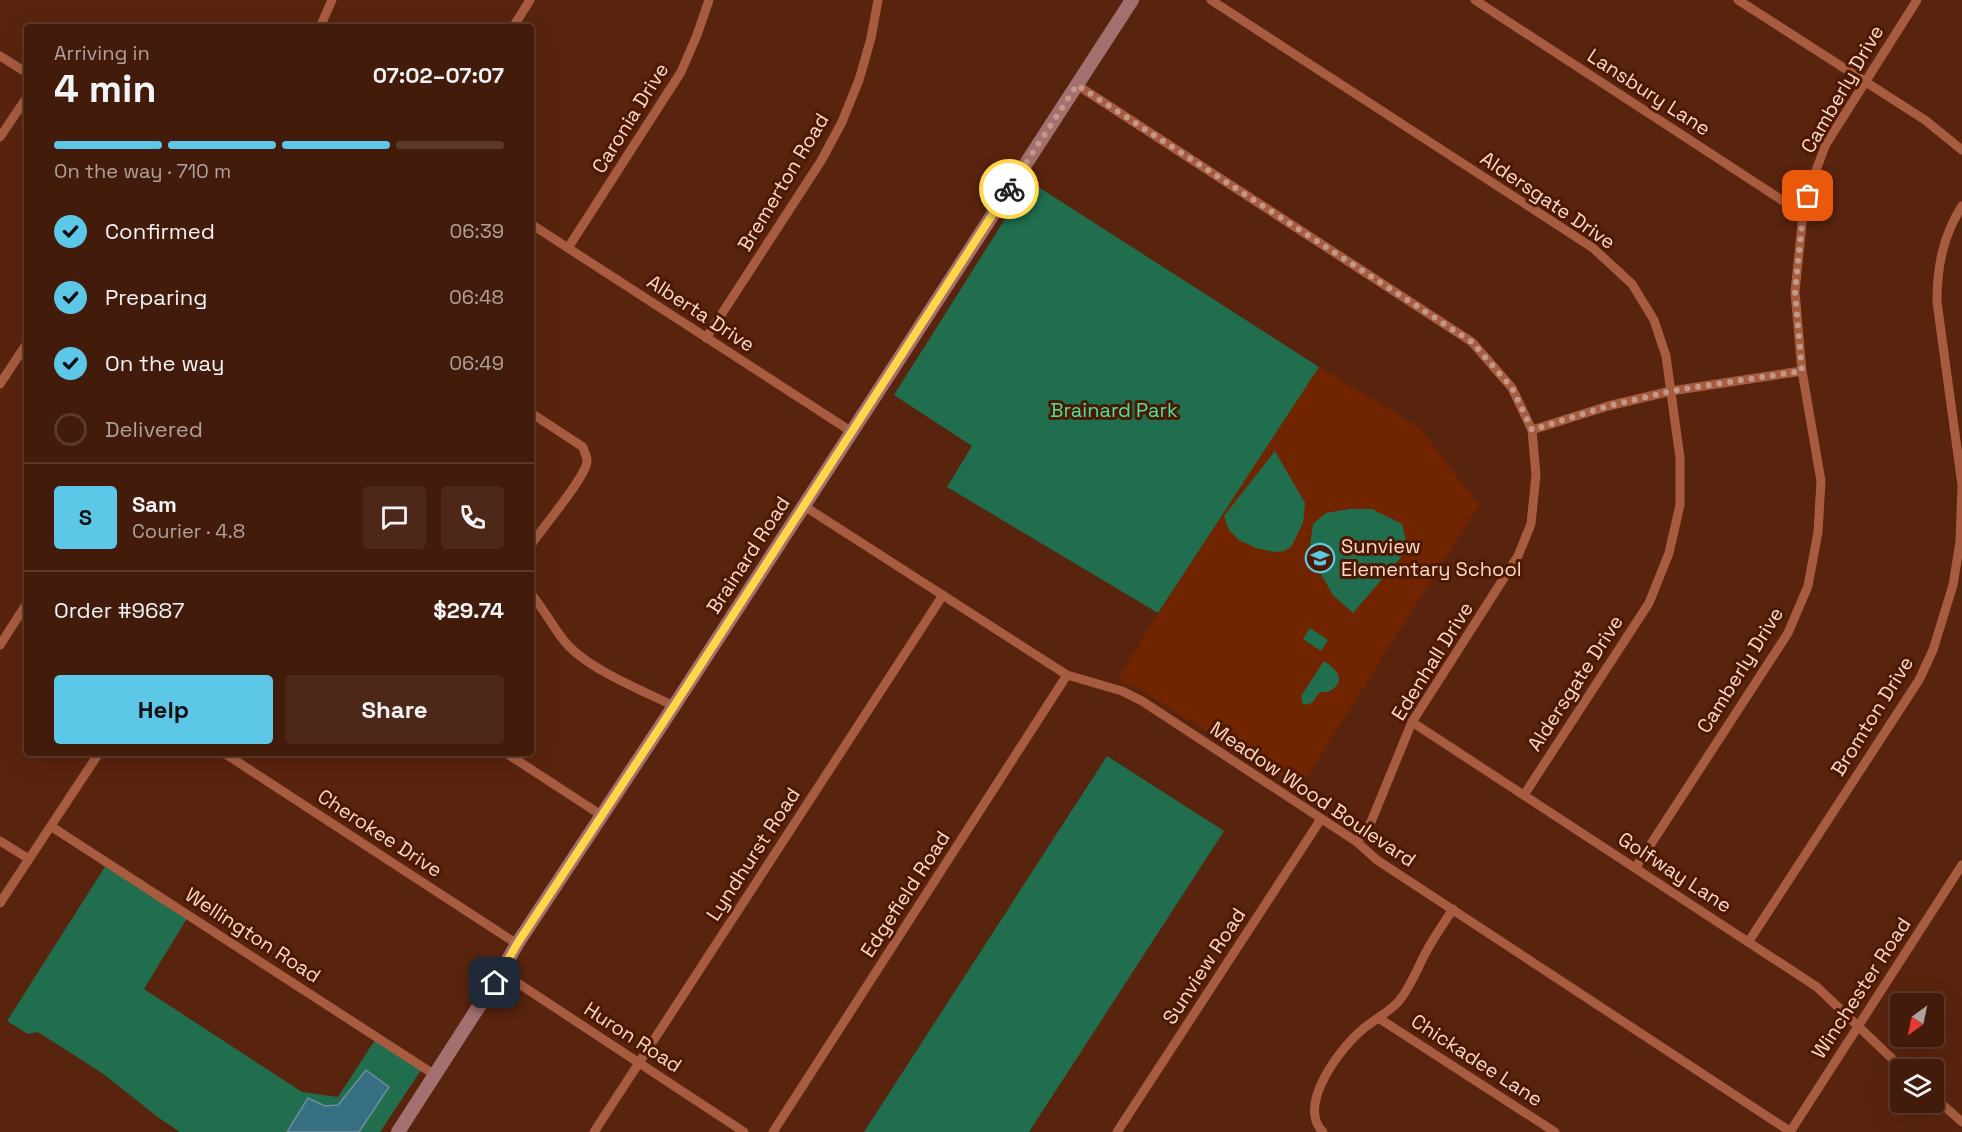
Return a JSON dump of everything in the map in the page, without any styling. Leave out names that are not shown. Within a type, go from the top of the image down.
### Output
[{"type":"main road","name":"Brainard Road","points":[[398,1132],[601,814],[674,706],[1132,0]]},
{"type":"street","points":[[321,24],[332,0]]},
{"type":"street","points":[[515,24],[530,0]]},
{"type":"street","name":"Caronia Drive","points":[[568,248],[681,72],[709,0]]},
{"type":"street","name":"Bremerton Road","points":[[706,338],[821,161],[842,122],[859,80],[871,38],[878,0]]},
{"type":"street","name":"Aldersgate Drive","points":[[1210,0],[1593,248],[1632,284],[1654,320],[1666,356],[1680,458],[1680,505],[1669,553],[1649,603],[1524,795]]},
{"type":"street","name":"Lansbury Lane","points":[[1475,0],[1803,214]]},
{"type":"street","points":[[1738,0],[1924,120],[1962,150]]},
{"type":"street","name":"Camberly Drive","points":[[1636,867],[1788,633],[1808,586],[1818,532],[1821,481],[1802,371],[1795,292],[1803,214],[1826,144],[1917,0]]},
{"type":"street","points":[[0,56],[24,71]]},
{"type":"street","name":"Edenhall Drive","points":[[1077,85],[1472,342],[1512,388],[1532,430],[1536,475],[1531,524],[1518,556],[1412,722],[1371,822],[1357,842]]},
{"type":"street","points":[[0,137],[24,101]]},
{"type":"street","name":"Bromton Drive","points":[[1749,941],[1919,680],[1933,650],[1953,585],[1960,542],[1962,485],[1937,302],[1937,279],[1941,249],[1951,223],[1962,206]]},
{"type":"street","name":"Alberta Drive","points":[[534,226],[852,432]]},
{"type":"street","points":[[0,384],[24,348]]},
{"type":"street","points":[[1532,430],[1608,406],[1671,391],[1802,371]]},
{"type":"street","points":[[534,415],[583,447],[587,462],[579,482],[534,540]]},
{"type":"street","name":"Meadow Wood Boulevard","points":[[804,506],[1067,675],[1112,688],[1142,701],[1357,842],[1377,860],[1790,1132]]},
{"type":"street","name":"Lyndhurst Road","points":[[594,1132],[944,595]]},
{"type":"street","points":[[534,598],[566,644],[616,678],[674,706]]},
{"type":"street","points":[[0,645],[24,608]]},
{"type":"street","name":"Edgefield Road","points":[[773,1132],[1067,675]]},
{"type":"street","name":"Golfway Lane","points":[[1412,722],[1817,987],[1892,1059]]},
{"type":"street","points":[[0,903],[97,756]]},
{"type":"street","name":"Cherokee Drive","points":[[229,756],[517,944]]},
{"type":"street","points":[[511,756],[601,814]]},
{"type":"street","name":"Sunview Road","points":[[1117,1132],[1321,819]]},
{"type":"street","name":"Wellington Road","points":[[52,827],[435,1075]]},
{"type":"street","points":[[0,841],[29,859]]},
{"type":"street","name":"Winchester Road","points":[[1790,1132],[1962,865]]},
{"type":"street","points":[[1323,1132],[1317,1123],[1315,1103],[1324,1079],[1346,1045],[1364,1028],[1380,1019],[1399,1000],[1453,909]]},
{"type":"street","name":"Huron Road","points":[[501,972],[744,1132]]},
{"type":"street","name":"Chickadee Lane","points":[[1380,1019],[1555,1132]]},
{"type":"street","points":[[1944,1106],[1962,1122]]},
{"type":"shaded area","name":"Sunview Elementary School","points":[[1319,367],[1419,427],[1479,505],[1299,789],[1143,691],[1118,680],[1158,613]]},
{"type":"green space","name":"Brainard Park","points":[[1029,181],[1319,367],[1158,613],[947,487],[972,446],[894,395]]},
{"type":"green space","points":[[1275,451],[1305,503],[1303,523],[1291,547],[1284,551],[1274,552],[1256,548],[1239,540],[1229,530],[1224,516]]},
{"type":"green space","points":[[1350,509],[1372,509],[1402,524],[1408,549],[1353,613],[1333,595],[1309,553],[1313,524],[1326,513]]},
{"type":"green space","points":[[1310,628],[1328,640],[1321,651],[1303,639]]},
{"type":"green space","points":[[1324,661],[1336,672],[1338,684],[1328,692],[1320,692],[1312,703],[1303,705],[1301,696]]},
{"type":"green space","points":[[1107,756],[1224,831],[1029,1132],[864,1132]]},
{"type":"green space","points":[[108,862],[189,915],[144,989],[302,1092],[338,1097],[377,1037],[423,1067],[380,1132],[359,1132],[389,1087],[338,1105],[325,1106],[308,1099],[287,1132],[180,1132],[102,1073],[38,1032],[28,1034],[7,1021]]},
{"type":"water","points":[[366,1070],[389,1087],[359,1132],[287,1132],[308,1098],[325,1106],[338,1105]]},
{"type":"way so far","points":[[1009,189],[1077,85],[1472,342],[1512,388],[1532,430],[1608,406],[1671,391],[1802,371],[1795,292],[1803,214],[1808,196]]},
{"type":"place","name":"Sunview Elementary School","points":[[1320,558]]},
{"type":"route","points":[[495,983],[517,944],[601,814],[674,706],[1009,189]]}]
